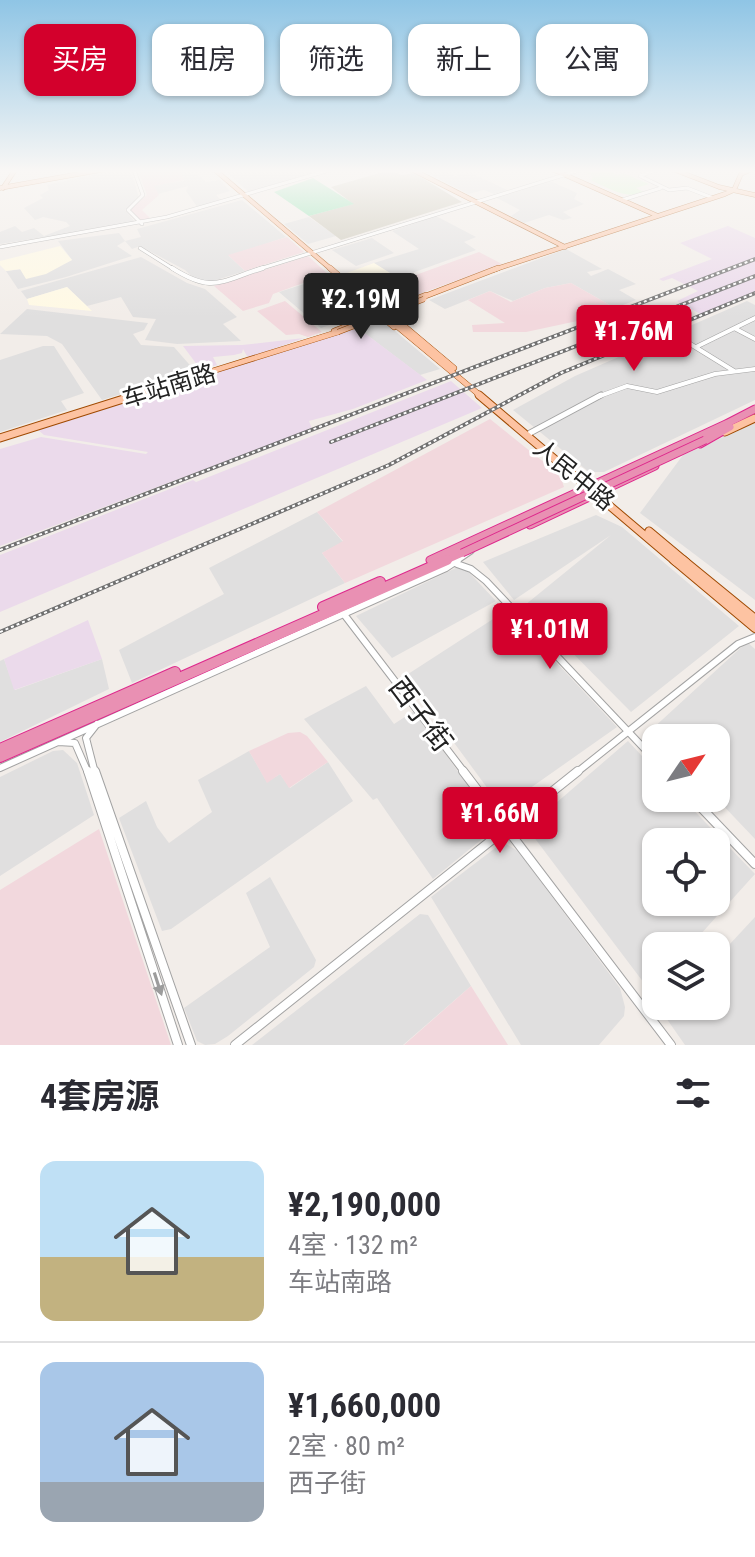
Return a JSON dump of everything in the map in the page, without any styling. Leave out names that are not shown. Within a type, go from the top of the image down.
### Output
[{"type":"highway","points":[[0,749],[432,562],[600,494],[755,412]]},
{"type":"highway","points":[[0,757],[706,437]]},
{"type":"highway","points":[[463,551],[706,437]]},
{"type":"main road","points":[[272,219],[378,311],[459,375]]},
{"type":"main road","points":[[510,219],[564,246],[652,219]]},
{"type":"main road","points":[[332,333],[564,246],[651,219]]},
{"type":"main road","name":"人民中路","points":[[331,270],[391,316],[590,487],[755,619]]},
{"type":"main road","points":[[332,333],[378,311],[391,316],[433,294]]},
{"type":"main road","name":"车站南路","points":[[0,436],[332,333]]},
{"type":"main road","name":"人民中路","points":[[459,375],[590,487]]},
{"type":"main road","points":[[706,437],[755,412]]},
{"type":"main road","points":[[706,437],[755,412]]},
{"type":"main road","name":"人民中路","points":[[600,494],[755,628]]},
{"type":"street","points":[[137,219],[142,224]]},
{"type":"street","points":[[0,246],[162,219]]},
{"type":"street","points":[[0,246],[118,230],[162,219]]},
{"type":"street","points":[[422,219],[208,285],[196,283],[137,249],[192,284],[206,287],[423,219]]},
{"type":"street","points":[[296,257],[303,253],[304,246],[324,249]]},
{"type":"street","points":[[696,347],[755,318]]},
{"type":"street","points":[[736,329],[755,339]]},
{"type":"street","points":[[674,334],[735,371]]},
{"type":"street","points":[[530,433],[613,389],[627,386],[657,392],[715,374],[755,369]]},
{"type":"street","points":[[0,768],[456,563],[463,551]]},
{"type":"street","points":[[456,563],[471,569],[486,581],[642,746]]},
{"type":"street","name":"西子街","points":[[343,613],[671,1045]]},
{"type":"street","points":[[235,1045],[738,644],[755,637]]},
{"type":"street","points":[[98,723],[86,738],[88,752],[191,1045]]},
{"type":"street","points":[[57,741],[75,743],[83,757],[178,1045]]},
{"type":"street","points":[[705,812],[755,864]]},
{"type":"shaded area","points":[[51,219],[132,219],[136,223],[0,244],[0,232],[15,226],[22,232],[34,228],[44,236],[70,226]]},
{"type":"shaded area","points":[[174,219],[264,219],[286,237],[229,256],[245,271],[207,283],[197,281],[185,270],[140,246],[132,249],[125,241],[141,237],[137,229]]},
{"type":"shaded area","points":[[312,219],[336,236],[308,244],[284,224]]},
{"type":"shaded area","points":[[313,219],[409,219],[341,240]]},
{"type":"shaded area","points":[[428,219],[441,219],[476,237],[464,242],[476,250],[398,278],[374,263],[419,249],[392,231]]},
{"type":"shaded area","points":[[516,219],[537,219],[524,223]]},
{"type":"shaded area","points":[[728,226],[755,238],[755,294],[704,316],[677,301],[698,291],[672,278],[659,279],[712,259],[680,243]]},
{"type":"shaded area","points":[[119,233],[125,241],[117,246],[132,256],[66,277],[18,289],[6,271],[61,265],[72,260],[58,241]]},
{"type":"shaded area","points":[[287,237],[304,252],[245,271],[228,255]]},
{"type":"shaded area","points":[[372,238],[394,253],[356,266],[332,250]]},
{"type":"shaded area","points":[[60,246],[72,260],[46,274],[26,279],[20,269],[6,271],[0,265],[0,261]]},
{"type":"shaded area","points":[[566,249],[602,269],[587,272],[591,276],[608,269],[636,284],[619,290],[636,300],[615,308],[571,283],[545,288],[513,301],[490,291],[445,309],[429,300]]},
{"type":"shaded area","points":[[479,252],[502,264],[386,306],[375,295],[405,283],[402,280]]},
{"type":"shaded area","points":[[308,256],[328,274],[273,294],[269,303],[243,311],[214,286]]},
{"type":"shaded area","points":[[141,257],[187,283],[205,289],[237,317],[223,324],[241,341],[177,344],[145,340],[156,319],[133,317],[121,297],[87,306],[67,287],[27,299],[21,291]]},
{"type":"shaded area","points":[[374,263],[406,283],[375,295],[344,274]]},
{"type":"shaded area","points":[[329,276],[371,311],[321,328],[279,292]]},
{"type":"shaded area","points":[[571,283],[615,308],[582,320],[526,332],[473,332],[472,325],[505,323],[468,300],[490,291],[511,302],[545,288]]},
{"type":"shaded area","points":[[67,287],[92,311],[29,305],[27,299]]},
{"type":"shaded area","points":[[285,301],[322,332],[308,337],[286,335],[257,311]]},
{"type":"shaded area","points":[[747,301],[755,305],[755,400],[604,472],[589,472],[513,410],[575,376]]},
{"type":"shaded area","points":[[27,309],[148,323],[144,330],[133,334],[141,345],[174,347],[195,371],[102,400],[62,344],[47,336],[0,334]]},
{"type":"shaded area","points":[[382,320],[440,369],[420,375],[359,329]]},
{"type":"shaded area","points":[[358,328],[427,380],[353,409],[309,421],[312,429],[0,546],[0,449],[41,437],[146,454],[148,452],[44,435],[37,429]]},
{"type":"shaded area","points":[[304,338],[248,358],[243,349],[242,353],[213,357],[217,365],[201,370],[183,346],[242,345]]},
{"type":"shaded area","points":[[43,346],[54,346],[84,393],[61,401],[67,410],[0,432],[0,360]]},
{"type":"shaded area","points":[[451,381],[482,408],[0,612],[0,555],[193,480],[196,482]]},
{"type":"shaded area","points":[[490,419],[560,475],[564,487],[345,583],[322,553],[343,541],[317,512]]},
{"type":"shaded area","points":[[755,423],[755,600],[640,513],[683,455]]},
{"type":"shaded area","points":[[317,512],[343,542],[322,553],[345,583],[132,683],[119,650],[224,594],[209,568]]},
{"type":"shaded area","points":[[596,515],[622,527],[739,626],[631,712],[525,605],[611,535],[514,600],[483,562]]},
{"type":"shaded area","points":[[462,565],[496,601],[392,658],[356,616]]},
{"type":"shaded area","points":[[507,610],[617,727],[502,808],[405,676]]},
{"type":"shaded area","points":[[88,620],[102,659],[14,690],[4,659]]},
{"type":"shaded area","points":[[747,642],[755,649],[755,839],[729,812],[730,724],[658,724]]},
{"type":"shaded area","points":[[4,659],[15,690],[102,659],[109,689],[0,742],[0,661]]},
{"type":"shaded area","points":[[366,686],[394,724],[414,711],[492,818],[487,835],[433,879],[377,798],[373,800],[304,719]]},
{"type":"shaded area","points":[[300,732],[328,762],[289,788],[280,774],[267,783],[249,751],[288,733]]},
{"type":"shaded area","points":[[628,741],[642,756],[642,812],[695,812],[711,828],[642,828],[642,916],[717,916],[703,932],[642,932],[642,980],[527,828]]},
{"type":"shaded area","points":[[63,750],[77,763],[94,815],[0,876],[0,777],[53,751]]},
{"type":"shaded area","points":[[249,751],[267,782],[280,774],[290,788],[328,762],[353,801],[171,929],[162,931],[119,818],[146,801],[157,827],[169,843],[212,812],[198,780]]},
{"type":"shaded area","points":[[99,829],[171,1045],[0,1045],[0,890]]},
{"type":"shaded area","points":[[503,842],[518,851],[620,988],[624,1016],[599,1045],[521,1045],[431,897]]},
{"type":"shaded area","points":[[730,848],[755,874],[730,902]]},
{"type":"shaded area","points":[[270,877],[316,960],[314,967],[228,1036],[215,1044],[205,1045],[197,1041],[184,1008],[270,947],[246,893]]},
{"type":"shaded area","points":[[420,914],[428,915],[471,986],[403,1045],[252,1045]]},
{"type":"shaded area","points":[[755,917],[755,1045],[685,1045],[668,1020],[730,1020],[730,944]]},
{"type":"shaded area","points":[[471,986],[508,1045],[404,1045]]},
{"type":"tunnel","points":[[375,307],[392,322]]},
{"type":"railway","points":[[0,550],[755,259]]},
{"type":"railway","points":[[331,442],[755,276]]},
{"type":"railway","points":[[0,632],[389,465],[561,373],[755,293]]}]
